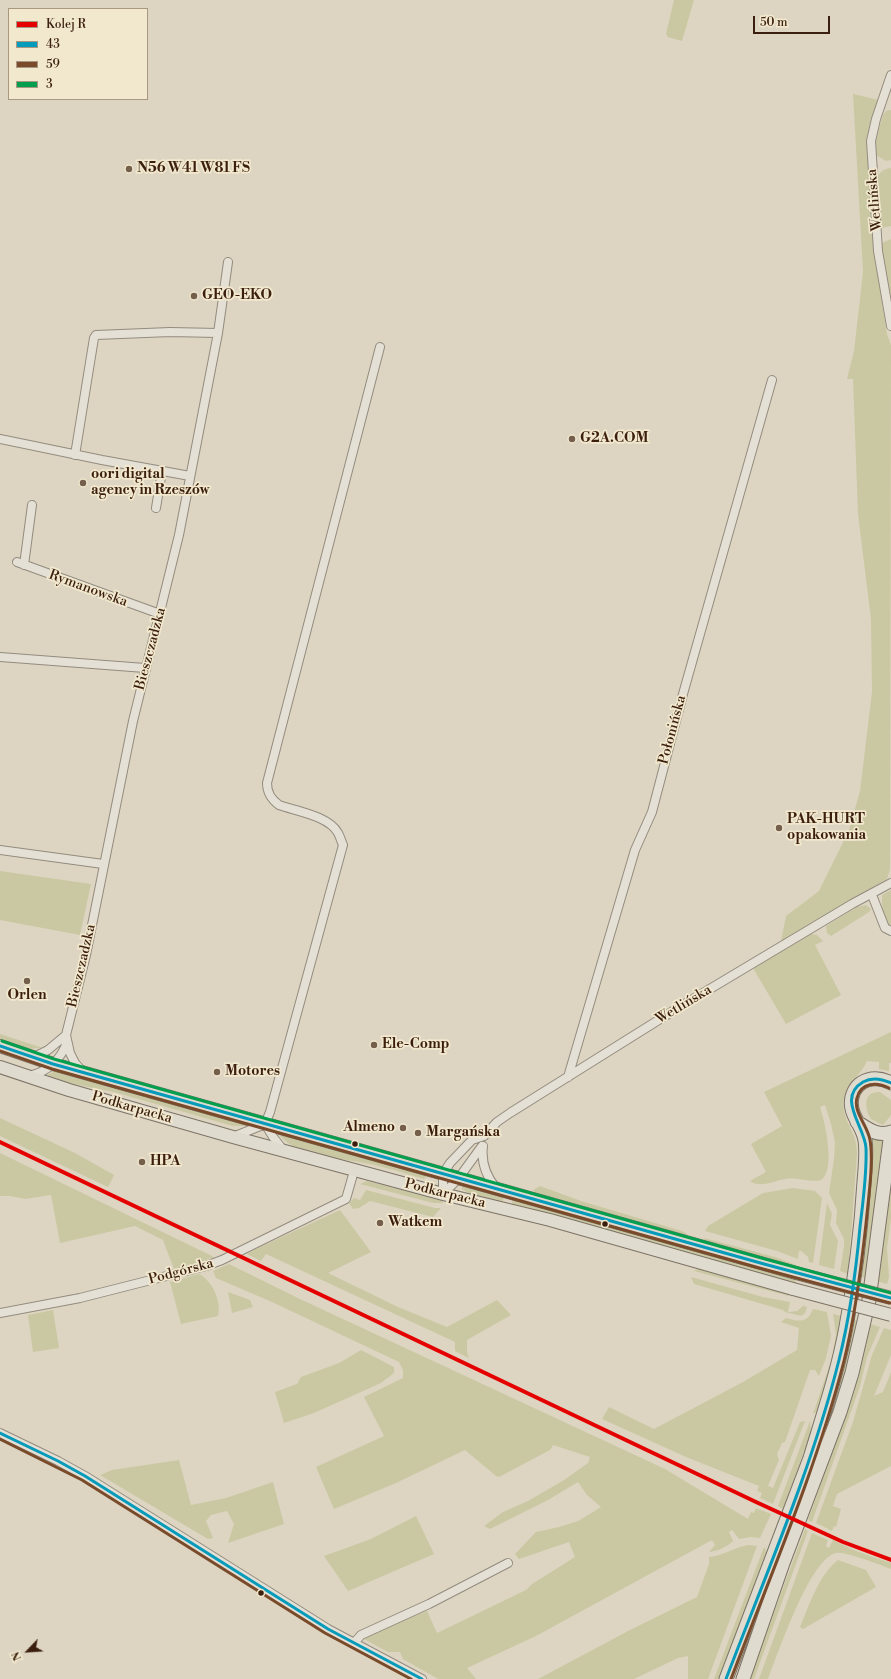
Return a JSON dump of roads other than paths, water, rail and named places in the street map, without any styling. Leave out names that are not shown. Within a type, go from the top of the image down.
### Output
[{"type":"highway","points":[[726,1679],[810,1458],[822,1422],[846,1328],[855,1281],[865,1153],[865,1140],[852,1112],[852,1096],[856,1088],[868,1079],[882,1079],[891,1083]]},
{"type":"highway","points":[[743,1679],[783,1563],[840,1412],[852,1373],[869,1300],[891,1132],[886,1134],[873,1132],[857,1122]]},
{"type":"main road","name":"Podkarpacka","points":[[0,1046],[53,1064],[265,1124],[796,1273],[891,1298]]},
{"type":"main road","name":"Podkarpacka","points":[[0,1067],[144,1112],[285,1152],[443,1194],[550,1220],[793,1289],[891,1315]]},
{"type":"street","name":"Wetlińska","points":[[891,75],[876,119],[871,141],[878,251],[891,326]]},
{"type":"street","name":"Bieszczadzka","points":[[53,1064],[59,1058],[67,1038],[86,955],[103,864],[145,668],[179,535],[218,333],[228,262]]},
{"type":"street","points":[[75,455],[94,338],[96,335],[170,332],[218,333]]},
{"type":"street","points":[[233,1137],[265,1124],[272,1105],[342,845],[339,833],[333,826],[322,819],[278,805],[273,801],[269,796],[267,783],[380,347]]},
{"type":"street","name":"Połonińska","points":[[568,1077],[635,850],[652,812],[683,694],[772,380]]},
{"type":"street","points":[[0,439],[75,455],[190,476]]},
{"type":"street","points":[[156,508],[162,471]]},
{"type":"street","name":"Rymanowska","points":[[32,504],[20,564],[160,614]]},
{"type":"street","points":[[0,657],[145,668]]},
{"type":"street","points":[[0,850],[103,864]]},
{"type":"street","name":"Wetlińska","points":[[443,1174],[472,1140],[484,1136],[497,1122],[510,1113],[672,1011],[852,904],[872,895],[891,883]]},
{"type":"street","points":[[872,895],[885,928],[891,931]]},
{"type":"street","points":[[34,1057],[67,1038],[70,1052],[75,1063],[83,1072]]},
{"type":"street","points":[[28,1076],[39,1074],[47,1070],[53,1064]]},
{"type":"street","points":[[265,1124],[285,1152]]},
{"type":"street","points":[[484,1136],[482,1154],[486,1172],[489,1180],[497,1189]]},
{"type":"street","points":[[443,1194],[458,1178],[482,1146]]},
{"type":"street","name":"Podgórska","points":[[0,1313],[80,1298],[206,1266],[222,1260],[346,1199],[354,1171]]},
{"type":"street","points":[[443,1174],[443,1194]]},
{"type":"street","points":[[0,1433],[58,1461],[84,1476],[322,1625],[422,1679]]},
{"type":"street","points":[[354,1643],[361,1635],[429,1604],[508,1563]]},
{"type":"rail line","name":"R","points":[[0,1142],[756,1502],[843,1542],[891,1560]]},
{"type":"place","name":"N56 W41 W81 FS","points":[[129,169]]},
{"type":"place","name":"GEO-EKO","points":[[194,296]]},
{"type":"place","name":"G2A.COM","points":[[572,439]]},
{"type":"place","name":"oori digital agency in Rzeszów","points":[[83,483]]},
{"type":"place","name":"PAK-HURT opakowania","points":[[779,828]]},
{"type":"place","name":"Orlen","points":[[27,981]]},
{"type":"place","name":"Ele-Comp","points":[[374,1045]]},
{"type":"place","name":"Motores","points":[[217,1072]]},
{"type":"place","name":"Almeno","points":[[403,1128]]},
{"type":"place","name":"Margańska","points":[[418,1133]]},
{"type":"place","name":"HPA","points":[[142,1162]]},
{"type":"place","name":"Watkem","points":[[380,1223]]}]
